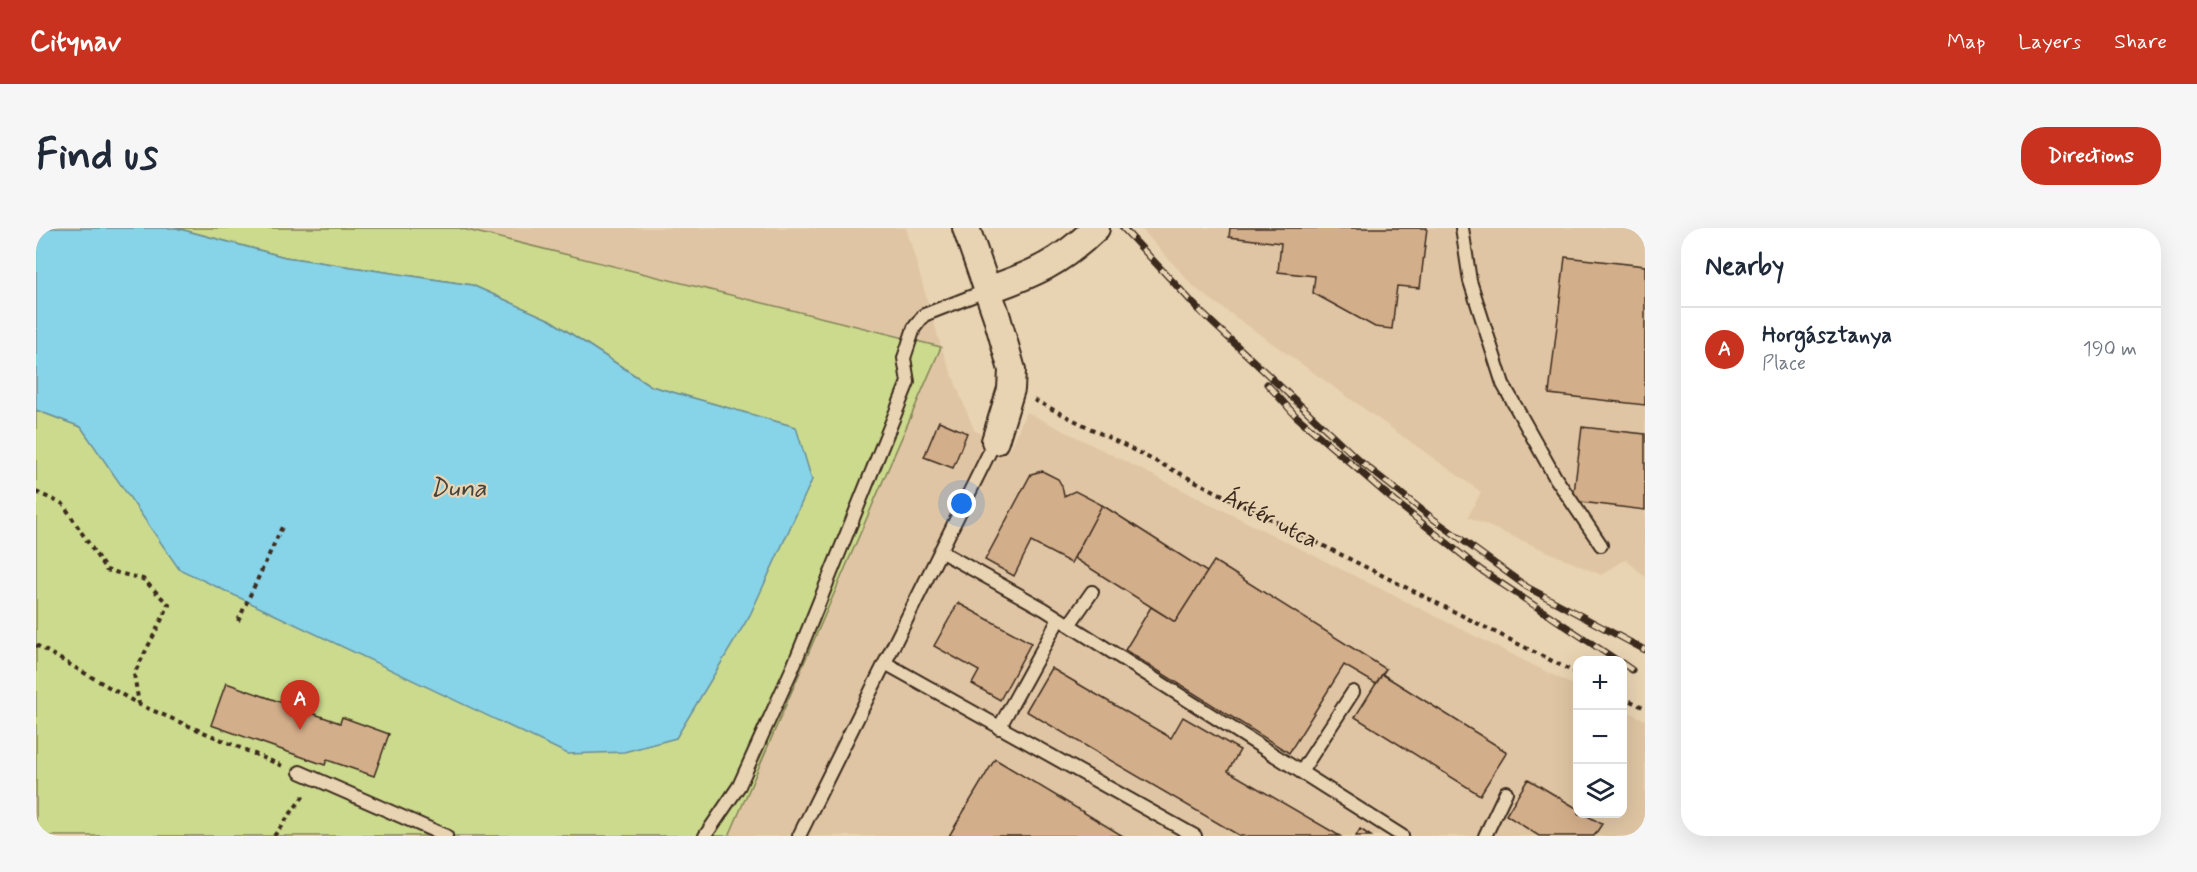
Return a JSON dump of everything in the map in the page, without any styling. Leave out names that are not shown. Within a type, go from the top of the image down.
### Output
[{"type":"street","points":[[966,228],[988,290],[1012,370],[1011,389],[995,441]]},
{"type":"street","points":[[988,290],[1035,273],[1074,249],[1096,228]]},
{"type":"lane","points":[[1462,228],[1470,281],[1503,384],[1555,477],[1601,545]]},
{"type":"lane","points":[[705,836],[739,786],[793,667],[908,382],[904,358],[914,328],[924,315],[988,290]]},
{"type":"lane","points":[[799,836],[995,441]]},
{"type":"lane","points":[[940,551],[1064,622],[1402,836]]},
{"type":"lane","points":[[999,728],[1064,622],[1092,592]]},
{"type":"lane","points":[[885,663],[1195,836]]},
{"type":"lane","points":[[1301,772],[1353,692]]},
{"type":"lane","points":[[300,772],[446,836]]},
{"type":"lane","points":[[1485,836],[1506,792]]},
{"type":"path","name":"Ártér utca","points":[[1011,389],[1573,671]]},
{"type":"path","points":[[36,492],[63,504],[106,570],[143,579],[169,605],[134,674],[140,705]]},
{"type":"path","points":[[238,621],[282,527]]},
{"type":"path","points":[[36,645],[140,705],[300,772]]},
{"type":"path","points":[[1627,699],[1645,708]]},
{"type":"path","points":[[274,836],[316,779]]},
{"type":"shaded area","points":[[459,228],[906,228],[941,347]]},
{"type":"shaded area","points":[[1141,228],[1645,228],[1645,577],[1626,559],[1601,575],[1468,517],[1481,492],[1195,288]]},
{"type":"shaded area","points":[[941,347],[974,430],[1010,450],[1026,412],[1573,685],[1573,818],[1627,818],[1627,711],[1645,720],[1645,836],[729,836]]},
{"type":"green space","points":[[176,228],[459,228],[941,347],[729,836],[36,836],[36,410],[81,427],[122,484],[796,427],[651,386],[550,320],[472,285],[285,257]]},
{"type":"water","name":"Duna","points":[[36,228],[176,228],[285,257],[472,285],[550,320],[651,386],[796,427],[812,480],[750,615],[676,738],[624,752],[568,754],[179,569],[81,427],[36,410]]},
{"type":"building","points":[[1230,228],[1427,228],[1420,288],[1397,286],[1392,329],[1375,327],[1313,293],[1315,276],[1278,272],[1281,243],[1229,237]]},
{"type":"building","points":[[1565,257],[1645,266],[1645,405],[1549,394]]},
{"type":"building","points":[[939,421],[967,433],[953,468],[924,457]]},
{"type":"building","points":[[1582,427],[1645,434],[1645,510],[1573,501]]},
{"type":"building","points":[[1042,471],[1058,479],[1064,496],[1075,491],[1102,505],[1071,563],[1031,542],[1014,576],[985,560],[1031,474]]},
{"type":"building","points":[[1102,505],[1207,572],[1175,622],[1074,558]]},
{"type":"building","points":[[1214,561],[1386,669],[1376,684],[1344,665],[1289,753],[1125,650],[1151,607],[1175,622]]},
{"type":"building","points":[[958,603],[1031,643],[1000,700],[972,684],[979,671],[934,646]]},
{"type":"building","points":[[1051,668],[1171,738],[1183,717],[1240,750],[1228,771],[1340,836],[1240,836],[1026,711]]},
{"type":"building","points":[[1382,674],[1507,752],[1480,795],[1355,717]]},
{"type":"building","points":[[226,683],[340,723],[342,717],[389,734],[374,776],[327,760],[325,765],[211,725]]},
{"type":"building","points":[[995,759],[1123,836],[949,836]]},
{"type":"building","points":[[1528,779],[1573,806],[1573,818],[1591,818],[1602,824],[1594,836],[1539,836],[1506,815]]},
{"type":"building","points":[[1360,829],[1371,836],[1356,836]]},
{"type":"railway","points":[[1123,228],[1202,313],[1361,462],[1432,518],[1527,587],[1645,650]]},
{"type":"railway","points":[[1267,384],[1296,416],[1392,499],[1481,570],[1610,656]]},
{"type":"railway","points":[[1627,666],[1632,670]]},
{"type":"place","name":"Horgásztanya","points":[[300,730]]}]
